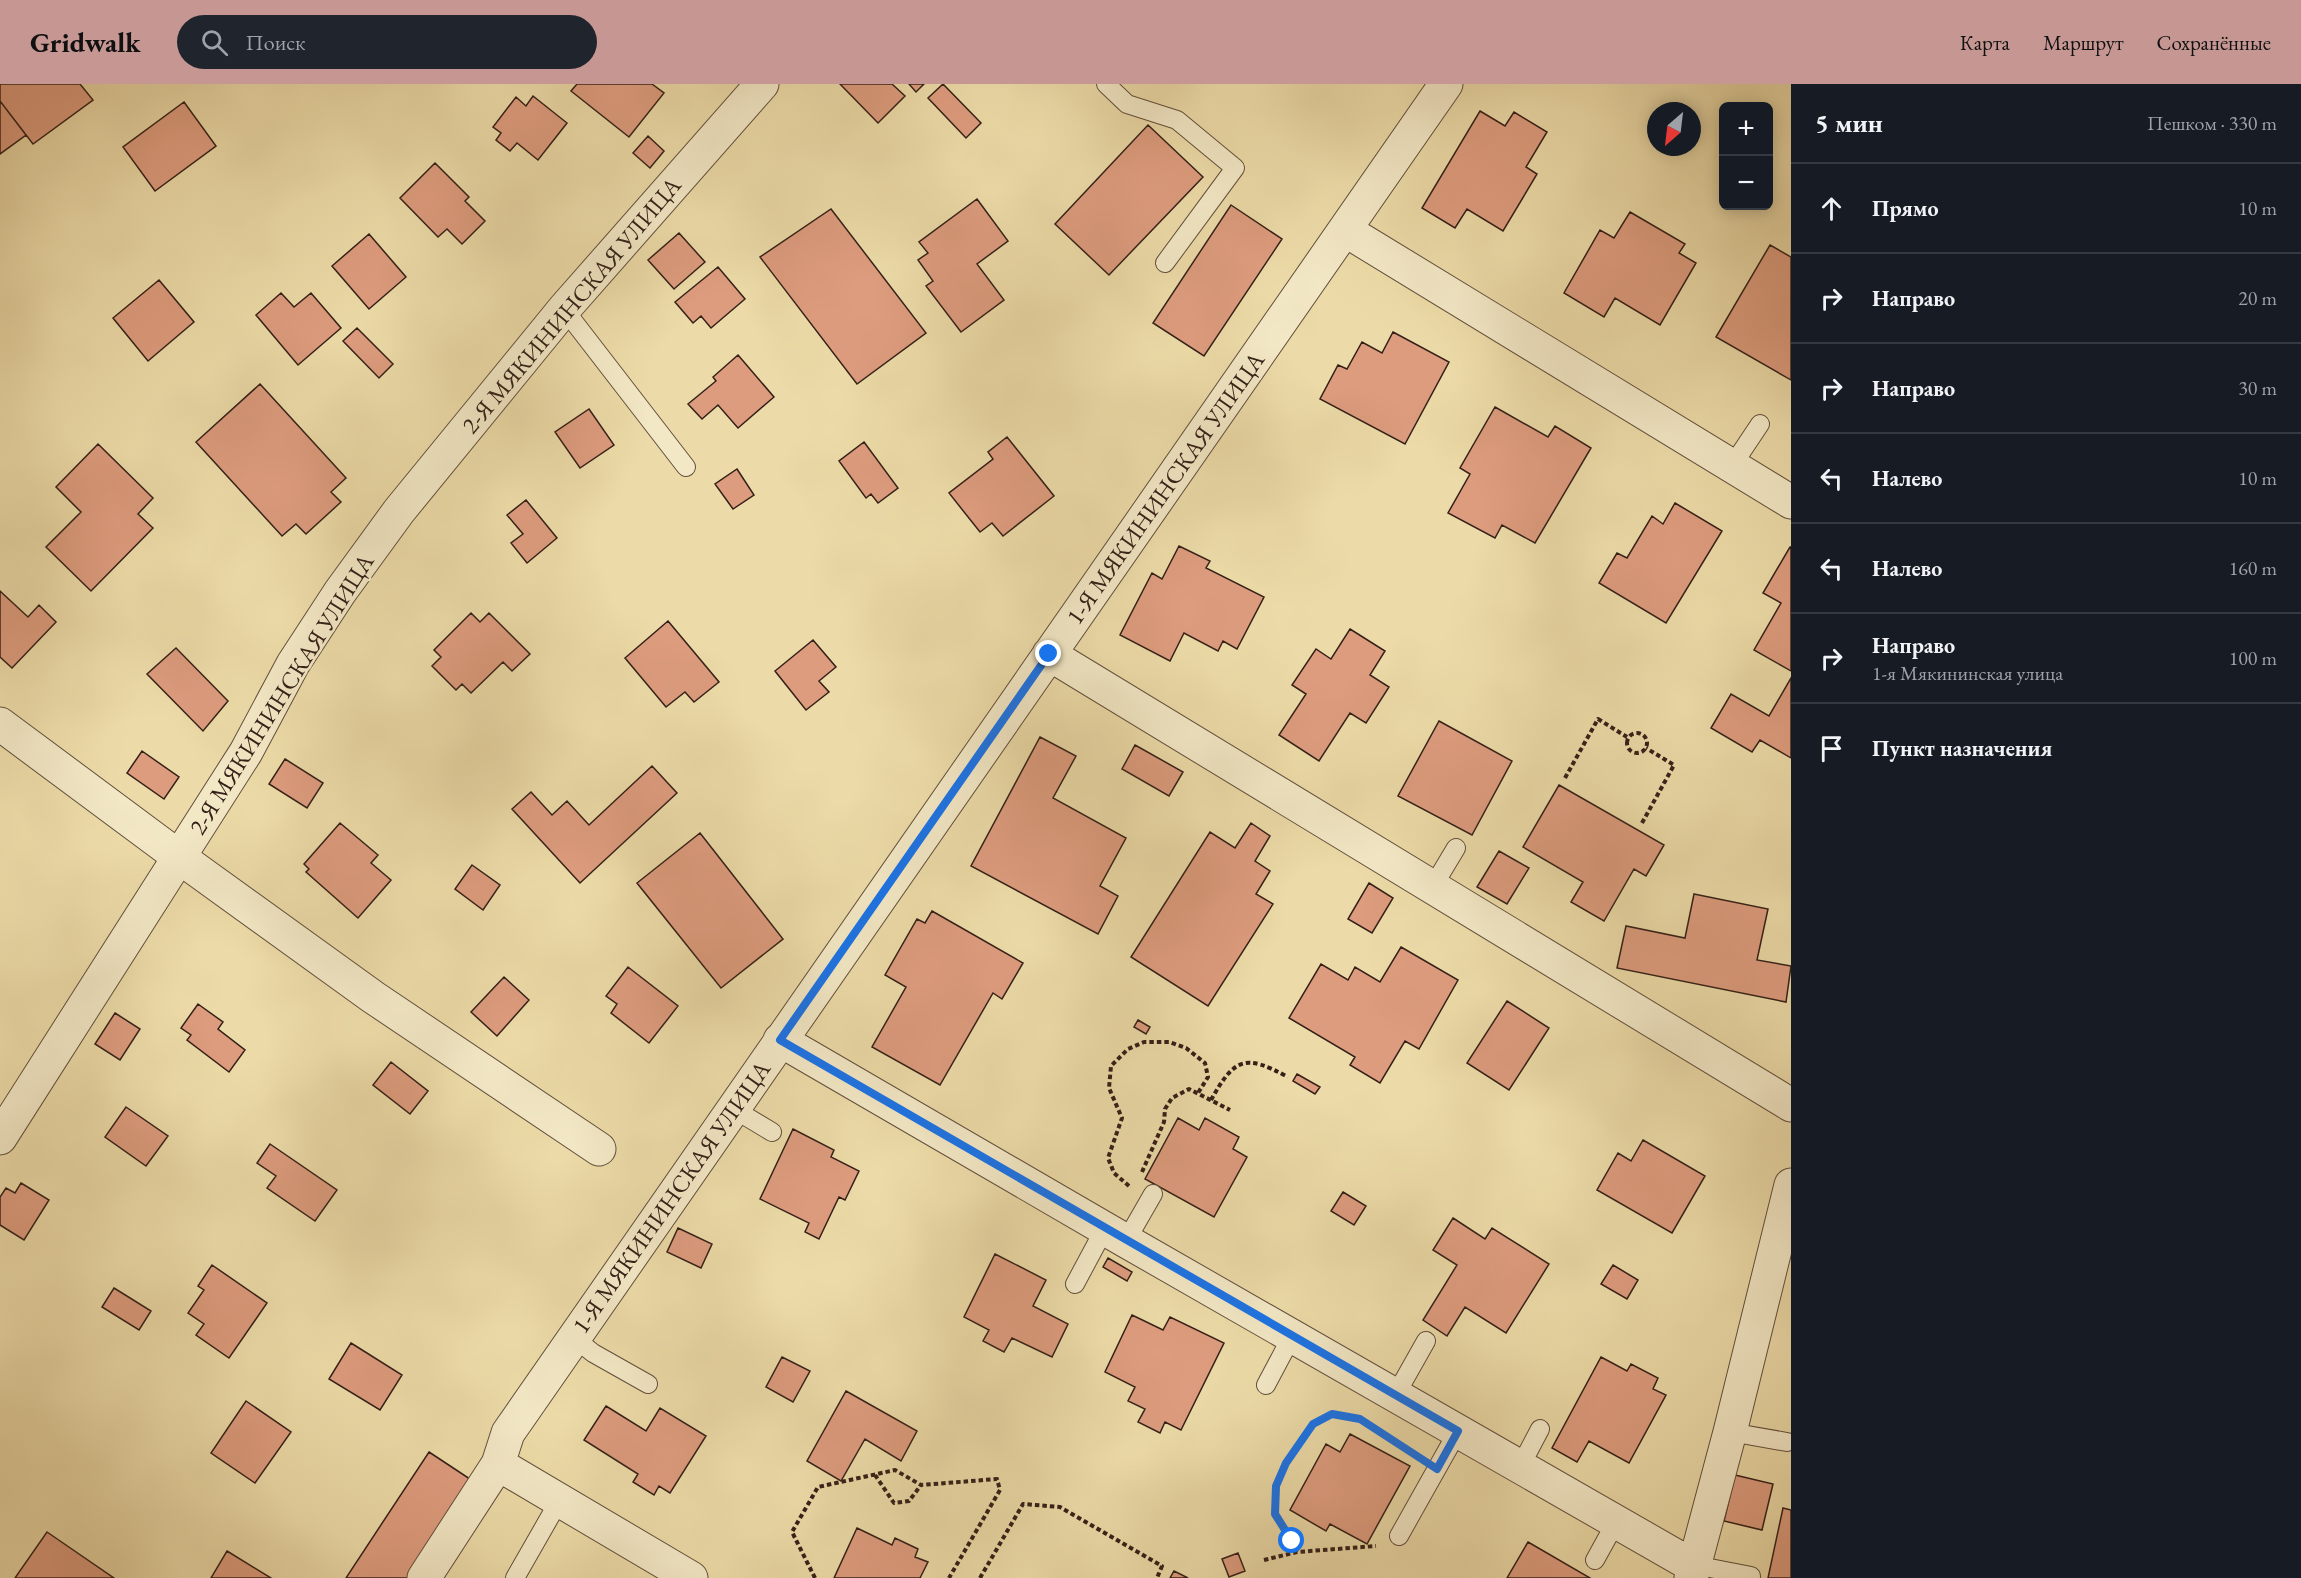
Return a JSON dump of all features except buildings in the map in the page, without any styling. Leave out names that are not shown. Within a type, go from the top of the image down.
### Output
[{"type":"street","name":"2-Я МЯКИНИНСКАЯ УЛИЦА","points":[[0,1138],[246,752],[293,664],[340,592],[399,511],[564,309],[762,84]]},
{"type":"street","name":"1-Я МЯКИНИНСКАЯ УЛИЦА","points":[[424,1578],[498,1464],[507,1433],[1446,84]]},
{"type":"street","points":[[1345,230],[1791,502]]},
{"type":"street","points":[[1049,654],[1791,1105]]},
{"type":"street","points":[[0,724],[179,858],[373,997],[599,1149]]},
{"type":"street","points":[[780,1040],[1616,1522],[1693,1573],[1786,1224],[1791,1185]]},
{"type":"street","points":[[498,1464],[691,1578]]},
{"type":"lane","points":[[1106,84],[1127,104],[1177,120],[1235,168],[1165,263]]},
{"type":"lane","points":[[564,309],[686,467]]},
{"type":"lane","points":[[1732,466],[1760,424]]},
{"type":"lane","points":[[1432,888],[1456,848]]},
{"type":"lane","points":[[732,1108],[772,1132]]},
{"type":"lane","points":[[1075,1284],[1115,1235],[1153,1194]]},
{"type":"lane","points":[[1266,1385],[1292,1336]]},
{"type":"lane","points":[[573,1337],[593,1353],[648,1384]]},
{"type":"lane","points":[[1395,1395],[1426,1341]]},
{"type":"lane","points":[[1520,1467],[1540,1429]]},
{"type":"lane","points":[[1399,1536],[1458,1431]]},
{"type":"lane","points":[[1730,1432],[1787,1442]]},
{"type":"lane","points":[[515,1578],[559,1501]]},
{"type":"lane","points":[[1595,1560],[1616,1522]]},
{"type":"lane","points":[[1693,1573],[1710,1568],[1751,1576]]},
{"type":"path","points":[[1565,778],[1598,719],[1628,737]]},
{"type":"path","points":[[1632,733],[1641,733],[1647,742],[1646,748],[1640,753],[1630,751],[1627,746],[1628,737],[1632,733]]},
{"type":"path","points":[[1642,823],[1674,765],[1646,748]]},
{"type":"path","points":[[1135,1190],[1121,1181],[1114,1173],[1108,1158],[1122,1118],[1109,1088],[1111,1066],[1135,1045],[1144,1042],[1169,1042],[1186,1048],[1205,1063],[1208,1077],[1198,1094]]},
{"type":"path","points":[[1211,1100],[1228,1073],[1237,1066],[1251,1062],[1263,1063],[1288,1077]]},
{"type":"path","points":[[1139,1180],[1164,1122],[1165,1109],[1172,1098],[1189,1089],[1230,1110]]},
{"type":"path","points":[[1297,1552],[1275,1514],[1276,1486],[1286,1463],[1313,1424],[1332,1414],[1360,1419],[1437,1469]]},
{"type":"path","points":[[815,1578],[792,1532],[818,1487],[895,1470],[921,1485],[997,1479],[999,1490],[949,1578]]},
{"type":"path","points":[[875,1474],[894,1503],[909,1502],[921,1485]]},
{"type":"path","points":[[980,1578],[1023,1504],[1060,1507],[1162,1566],[1158,1578]]},
{"type":"path","points":[[1264,1560],[1297,1552],[1374,1547],[1399,1536]]},
{"type":"route","points":[[1049,654],[780,1040],[1458,1431],[1437,1469],[1360,1419],[1332,1414],[1313,1424],[1286,1463],[1276,1486],[1275,1514],[1292,1541]]}]
